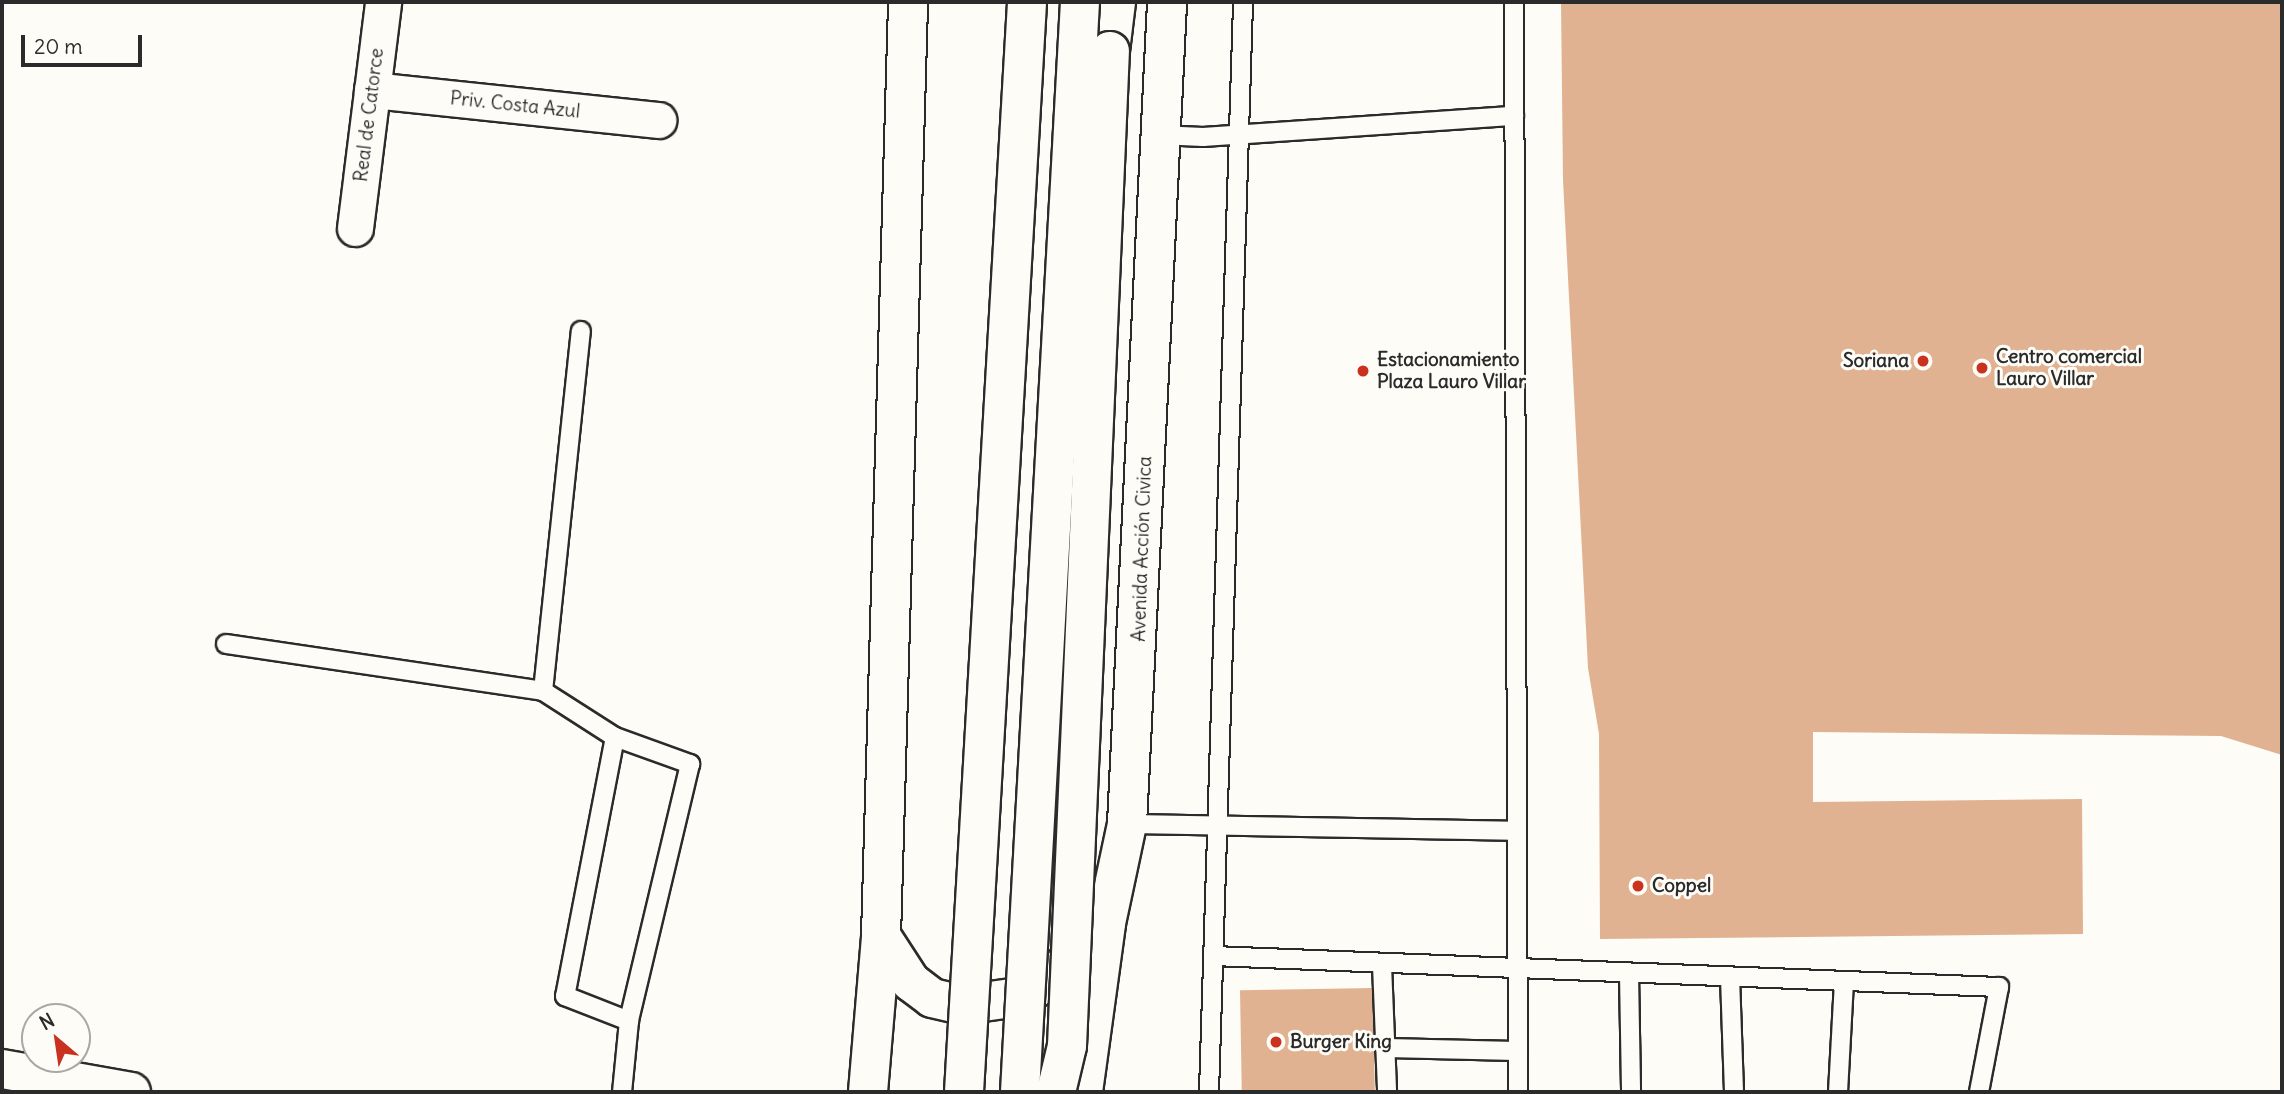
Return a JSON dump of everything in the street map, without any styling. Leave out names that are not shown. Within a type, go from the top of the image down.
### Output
[{"type":"main road","points":[[869,1092],[881,936],[908,2]]},
{"type":"main road","points":[[964,1092],[1027,2]]},
{"type":"main road","points":[[1020,1092],[1080,2]]},
{"type":"main road","points":[[1056,1092],[1067,1046],[1110,51],[1116,2]]},
{"type":"main road","name":"Avenida Acción Civica","points":[[1083,1092],[1106,923],[1127,824],[1167,2]]},
{"type":"main road","points":[[881,936],[911,982],[932,998],[962,1005],[990,1004],[1018,997],[1044,984],[1106,923]]},
{"type":"main road","points":[[2,1069],[131,1092]]},
{"type":"street","name":"Real de Catorce","points":[[355,228],[383,2]]},
{"type":"street","name":"Priv. Costa Azul","points":[[372,90],[659,120]]},
{"type":"lane","points":[[1209,1092],[1243,2]]},
{"type":"lane","points":[[1514,2],[1518,1092]]},
{"type":"lane","points":[[1159,135],[1240,135],[1514,116]]},
{"type":"lane","points":[[543,691],[581,331]]},
{"type":"lane","points":[[226,644],[543,691],[615,737],[690,764],[629,1021],[622,1092]]},
{"type":"lane","points":[[615,737],[565,996],[629,1021]]},
{"type":"lane","points":[[1127,824],[1517,831]]},
{"type":"lane","points":[[1213,956],[1382,965],[1999,987],[1979,1092]]},
{"type":"lane","points":[[1382,965],[1387,1092]]},
{"type":"lane","points":[[1629,974],[1631,1092]]},
{"type":"lane","points":[[1730,977],[1734,1092]]},
{"type":"lane","points":[[1838,1092],[1844,982]]},
{"type":"lane","points":[[1385,1048],[1518,1051]]},
{"type":"building","name":"Centro comercial Lauro Villar","points":[[1561,2],[2282,2],[2282,755],[2221,736],[1813,732],[1813,802],[2082,799],[2083,934],[1600,939],[1599,734],[1588,668],[1563,180]]},
{"type":"building","points":[[1373,988],[1375,1092],[1242,1092],[1240,990]]},
{"type":"place","name":"Soriana","points":[[1923,361]]},
{"type":"place","name":"Centro comercial Lauro Villar","points":[[1982,368]]},
{"type":"place","name":"Estacionamiento Plaza Lauro Villar","points":[[1363,371]]},
{"type":"place","name":"Coppel","points":[[1638,886]]},
{"type":"place","name":"Burger King","points":[[1276,1042]]}]
